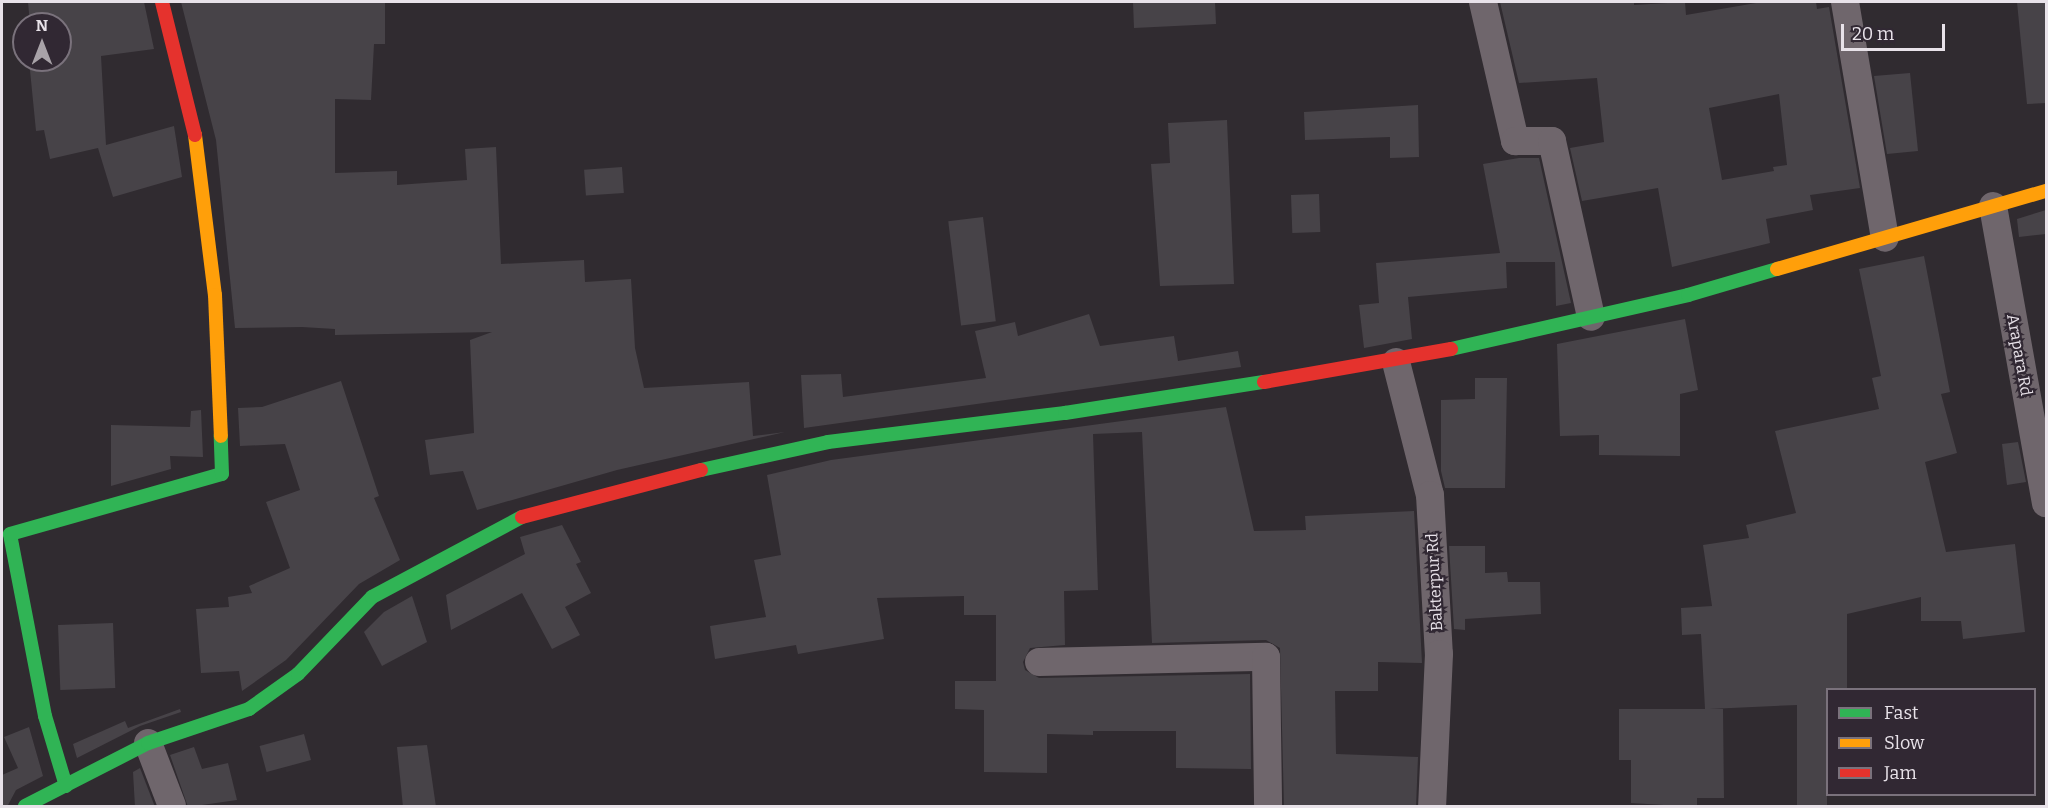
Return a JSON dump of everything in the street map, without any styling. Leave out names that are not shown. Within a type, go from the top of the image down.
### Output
[{"type":"street","points":[[66,786],[45,716],[10,534],[222,474],[215,295],[197,142],[162,2]]},
{"type":"street","points":[[1483,2],[1515,141],[1552,141],[1591,317]]},
{"type":"street","points":[[1845,2],[1885,238]]},
{"type":"street","points":[[26,807],[148,743],[249,709],[298,674],[372,597],[514,519],[621,488],[828,442],[1065,413],[1396,362],[1688,295],[2046,191]]},
{"type":"street","name":"Arapara Rd","points":[[1993,206],[2046,503]]},
{"type":"street","name":"Bakterpur Rd","points":[[1396,362],[1430,495],[1439,654],[1432,807]]},
{"type":"street","points":[[1039,662],[1266,657],[1268,807]]},
{"type":"street","points":[[148,743],[172,807]]},
{"type":"building","points":[[28,2],[144,2],[154,49],[101,56],[106,145],[174,126],[182,177],[113,197],[98,148],[50,159],[44,130],[36,131],[30,72],[72,72],[72,12],[29,12]]},
{"type":"building","points":[[181,2],[385,2],[385,44],[374,44],[371,100],[335,99],[335,173],[397,171],[397,185],[467,180],[465,149],[496,147],[501,264],[584,260],[585,282],[631,279],[635,348],[644,388],[749,382],[753,436],[785,432],[617,470],[477,510],[463,471],[430,475],[425,440],[474,433],[470,340],[492,332],[335,335],[335,329],[235,328],[216,140]]},
{"type":"building","points":[[1133,2],[1215,2],[1216,24],[1134,28]]},
{"type":"building","points":[[1500,2],[1634,2],[1634,5],[1685,2],[1686,15],[1762,2],[1816,2],[1817,9],[1829,7],[1860,188],[1810,195],[1813,210],[1766,219],[1770,243],[1672,267],[1658,188],[1582,201],[1570,148],[1604,142],[1597,78],[1519,83]],"holes":[[[1779,94],[1787,165],[1773,167],[1774,171],[1722,180],[1709,108]]]},
{"type":"building","points":[[2017,2],[2046,2],[2046,103],[2027,104]]},
{"type":"building","points":[[1910,73],[1918,151],[1887,154],[1874,76]]},
{"type":"building","points":[[1418,105],[1419,157],[1390,158],[1390,137],[1305,140],[1304,112]]},
{"type":"building","points":[[1227,120],[1234,284],[1160,286],[1151,164],[1170,163],[1168,123]]},
{"type":"building","points":[[1519,158],[1539,158],[1571,303],[1556,306],[1555,262],[1506,262],[1507,288],[1408,297],[1412,339],[1364,348],[1359,305],[1379,303],[1376,263],[1500,253],[1483,164]]},
{"type":"building","points":[[622,167],[624,193],[586,196],[584,170]]},
{"type":"building","points":[[1319,194],[1320,232],[1292,233],[1291,195]]},
{"type":"building","points":[[2046,210],[2046,234],[2019,237],[2017,219]]},
{"type":"building","points":[[983,217],[996,321],[961,325],[948,221]]},
{"type":"building","points":[[1924,256],[1950,392],[1941,394],[1957,453],[1925,462],[1946,552],[2015,544],[2025,632],[1963,639],[1961,621],[1921,621],[1921,597],[1847,614],[1847,688],[1826,688],[1827,807],[1797,807],[1797,705],[1709,709],[1723,709],[1724,798],[1697,798],[1697,807],[1631,803],[1631,760],[1619,760],[1619,709],[1705,709],[1701,634],[1682,635],[1681,608],[1712,606],[1703,545],[1749,538],[1746,525],[1796,513],[1775,431],[1879,409],[1872,378],[1881,376],[1859,269]]},
{"type":"building","points":[[1089,314],[1100,346],[1174,336],[1178,361],[1238,351],[1241,367],[804,428],[801,375],[841,374],[843,397],[986,378],[975,331],[1015,322],[1018,336]]},
{"type":"building","points":[[1685,319],[1698,390],[1680,394],[1680,456],[1599,455],[1599,435],[1560,436],[1557,344]]},
{"type":"building","points":[[1475,378],[1507,378],[1505,488],[1445,488],[1441,471],[1441,400],[1475,399]]},
{"type":"building","points":[[341,381],[379,496],[374,498],[400,560],[359,584],[286,660],[242,691],[239,671],[201,673],[196,609],[229,607],[228,597],[252,593],[249,586],[290,568],[266,502],[300,490],[285,444],[240,446],[238,408],[262,407]]},
{"type":"building","points":[[1226,407],[1254,531],[1306,530],[1305,516],[1414,511],[1422,663],[1378,662],[1378,691],[1335,691],[1336,754],[1418,757],[1416,807],[1284,807],[1280,648],[1266,640],[1152,643],[1142,432],[1093,434],[1098,590],[1064,591],[1065,645],[1030,648],[1023,662],[1025,670],[1039,678],[1250,674],[1251,769],[1176,768],[1176,731],[1093,731],[1093,735],[1047,734],[1047,773],[984,772],[984,710],[955,709],[955,681],[996,681],[996,615],[964,615],[964,596],[877,598],[884,639],[798,654],[796,645],[715,659],[710,626],[766,617],[754,560],[781,555],[767,475],[831,460]]},
{"type":"building","points":[[201,410],[203,457],[170,456],[171,469],[111,486],[111,425],[190,427],[191,411]]},
{"type":"building","points":[[2018,442],[2026,482],[2007,485],[2002,444]]},
{"type":"building","points":[[562,525],[581,562],[576,564],[591,593],[565,607],[580,635],[552,649],[522,593],[451,630],[446,595],[525,554],[520,537]]},
{"type":"building","points":[[1449,546],[1485,546],[1485,573],[1507,572],[1508,582],[1540,582],[1541,614],[1465,619],[1465,630],[1454,629]]},
{"type":"building","points":[[412,596],[427,642],[382,666],[364,632],[384,612]]},
{"type":"building","points":[[113,623],[115,688],[60,690],[58,625]]},
{"type":"building","points":[[180,709],[181,712],[140,726],[77,758],[73,744],[125,721],[128,728]]},
{"type":"building","points":[[29,727],[43,776],[16,790],[7,807],[2,807],[2,775],[18,768],[4,737]]},
{"type":"building","points":[[304,734],[311,760],[267,772],[260,746]]},
{"type":"building","points":[[427,745],[436,807],[403,807],[397,747]]},
{"type":"building","points":[[194,747],[202,769],[228,763],[237,800],[188,807],[170,755]]},
{"type":"building","points":[[140,768],[155,807],[135,807],[133,772]]},
{"type":"traffic: fast","points":[[1451,349],[1688,295],[1777,269]]},
{"type":"traffic: fast","points":[[701,470],[828,442],[1065,413],[1264,382]]},
{"type":"traffic: fast","points":[[66,786],[45,716],[10,534],[222,474],[221,436]]},
{"type":"traffic: fast","points":[[25,806],[148,743],[249,709],[298,674],[372,597],[522,517]]},
{"type":"traffic: slow","points":[[195,135],[215,295],[221,436]]},
{"type":"traffic: slow","points":[[1777,269],[2046,191]]},
{"type":"traffic: jam","points":[[162,2],[195,135]]},
{"type":"traffic: jam","points":[[1264,382],[1451,349]]},
{"type":"traffic: jam","points":[[522,517],[701,470]]}]
